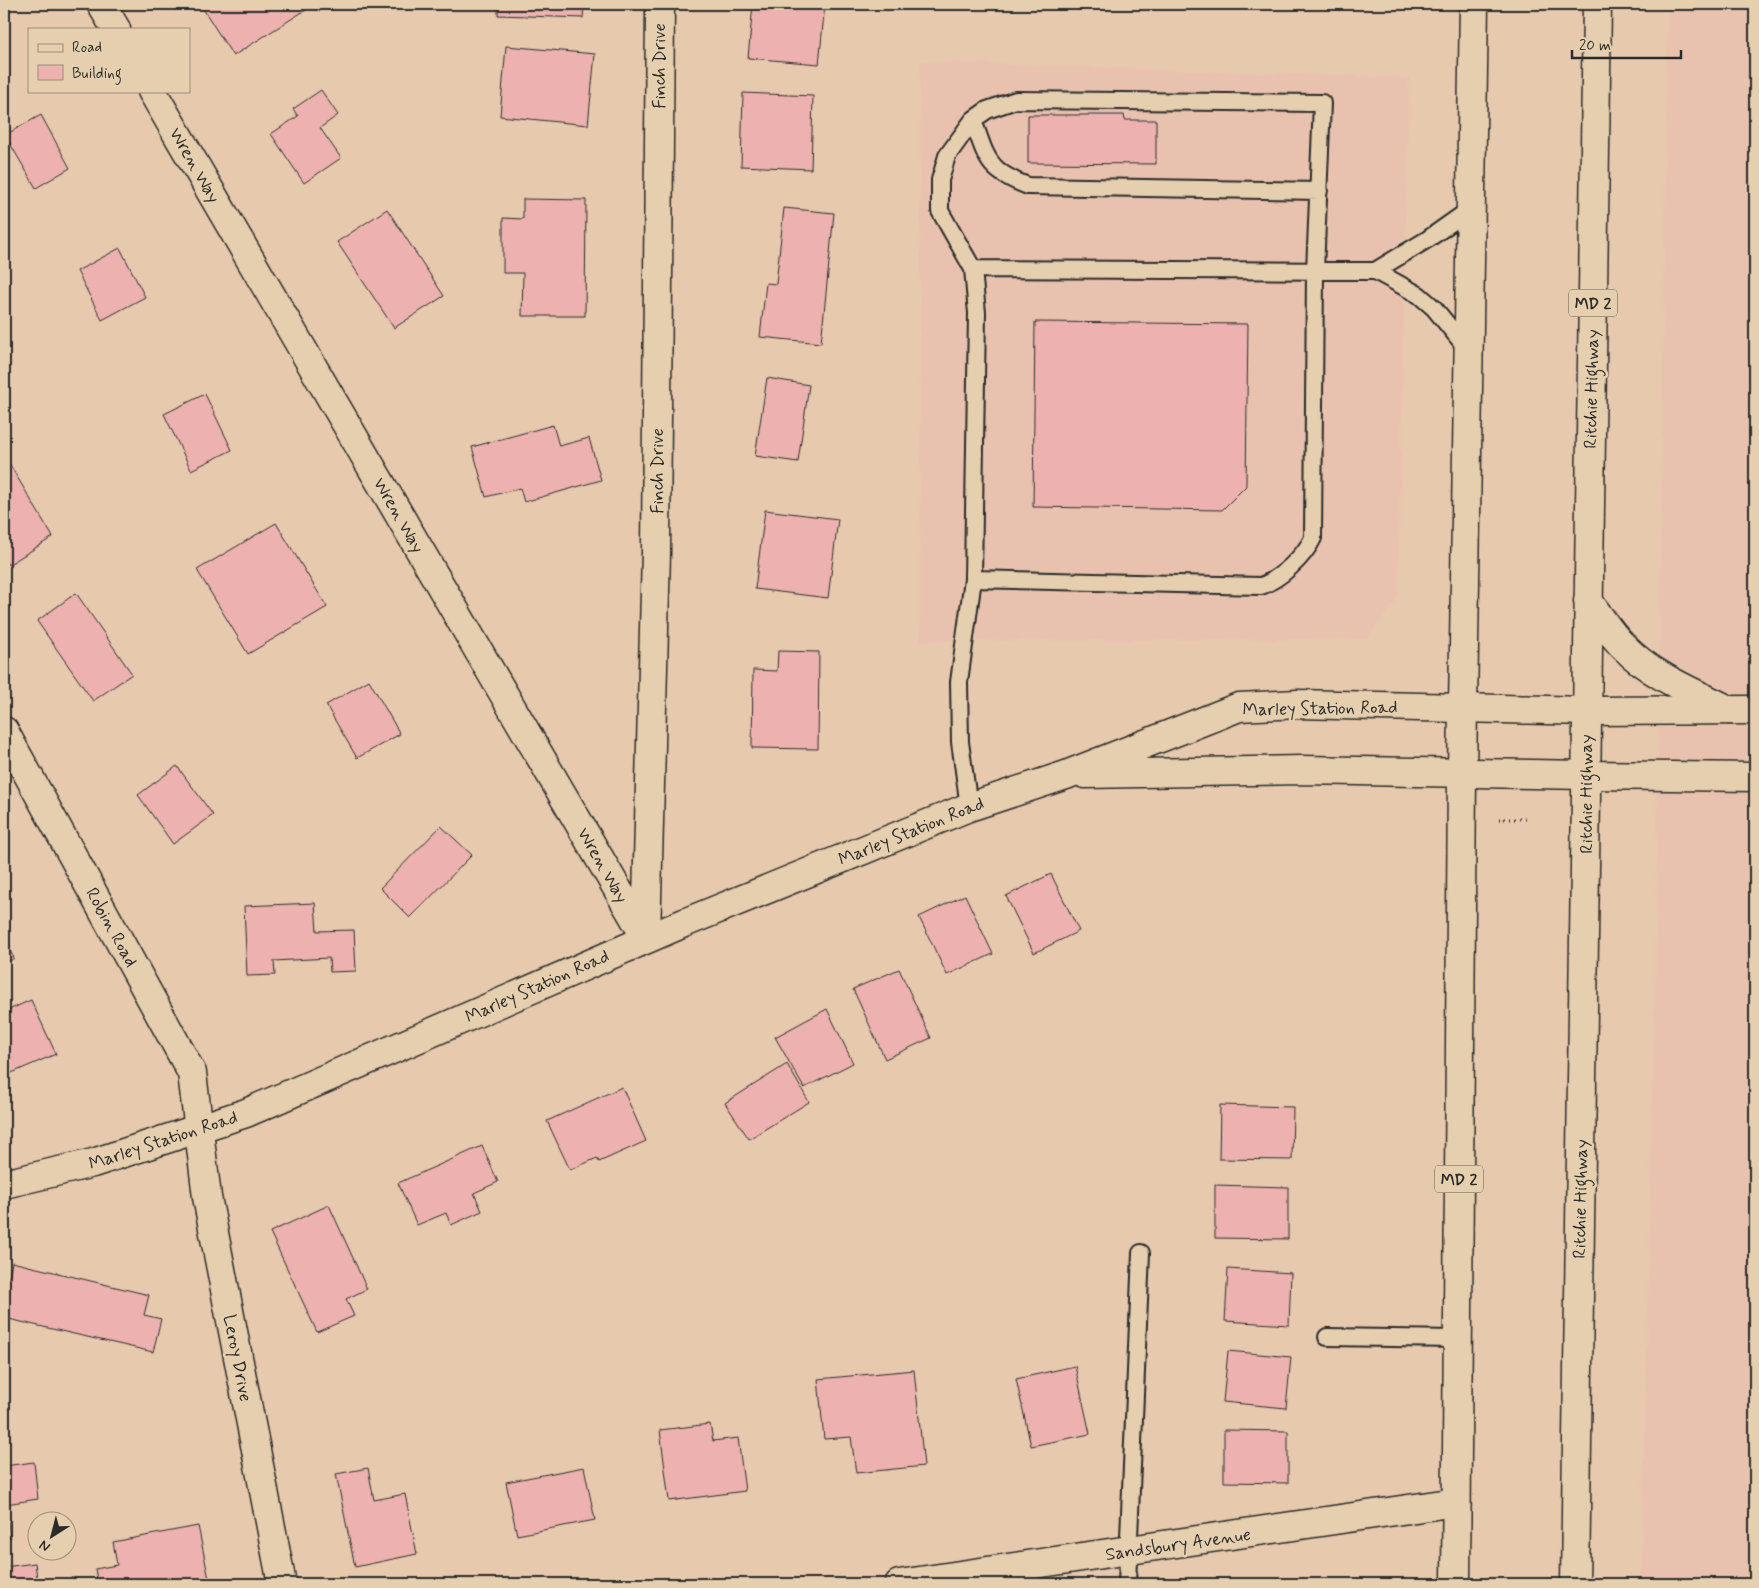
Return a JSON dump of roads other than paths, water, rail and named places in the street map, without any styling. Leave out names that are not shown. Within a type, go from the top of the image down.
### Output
[{"type":"main road","points":[[101,4],[115,28]]},
{"type":"main road","name":"Finch Drive","points":[[646,938],[656,552],[660,4]]},
{"type":"main road","name":"MD 2","points":[[1456,1584],[1462,773],[1474,4]]},
{"type":"main road","name":"Ritchie Highway","points":[[1575,1584],[1597,4]]},
{"type":"main road","name":"Wren Way","points":[[153,92],[646,938]]},
{"type":"main road","points":[[1588,602],[1624,647],[1643,663],[1670,680],[1742,710]]},
{"type":"main road","name":"Marley Station Road","points":[[4,1184],[93,1163],[198,1130],[292,1094],[646,938],[969,807],[1066,775],[1239,707],[1297,704],[1587,711],[1742,710]]},
{"type":"main road","name":"Robin Road","points":[[4,731],[192,1073],[198,1130]]},
{"type":"main road","name":"Marley Station Road","points":[[1066,775],[1226,770],[1755,777]]},
{"type":"main road","name":"Leroy Drive","points":[[198,1130],[207,1197],[282,1584]]},
{"type":"main road","name":"Sandsbury Avenue","points":[[899,1584],[1456,1502]]},
{"type":"lane","points":[[969,807],[960,742],[959,682],[973,579],[977,313],[973,269],[940,211],[940,180],[947,156],[973,120],[987,110],[1016,100],[1322,102],[1315,270],[1313,538],[1308,549],[1272,582],[1261,586],[973,579]]},
{"type":"lane","points":[[973,120],[989,162],[1006,178],[1028,186],[1319,191]]},
{"type":"lane","points":[[1375,271],[1428,239],[1472,208]]},
{"type":"lane","points":[[973,269],[1375,271],[1419,295],[1434,308],[1470,353]]},
{"type":"lane","points":[[1127,1584],[1141,1253]]},
{"type":"lane","points":[[1327,1337],[1457,1339]]}]
